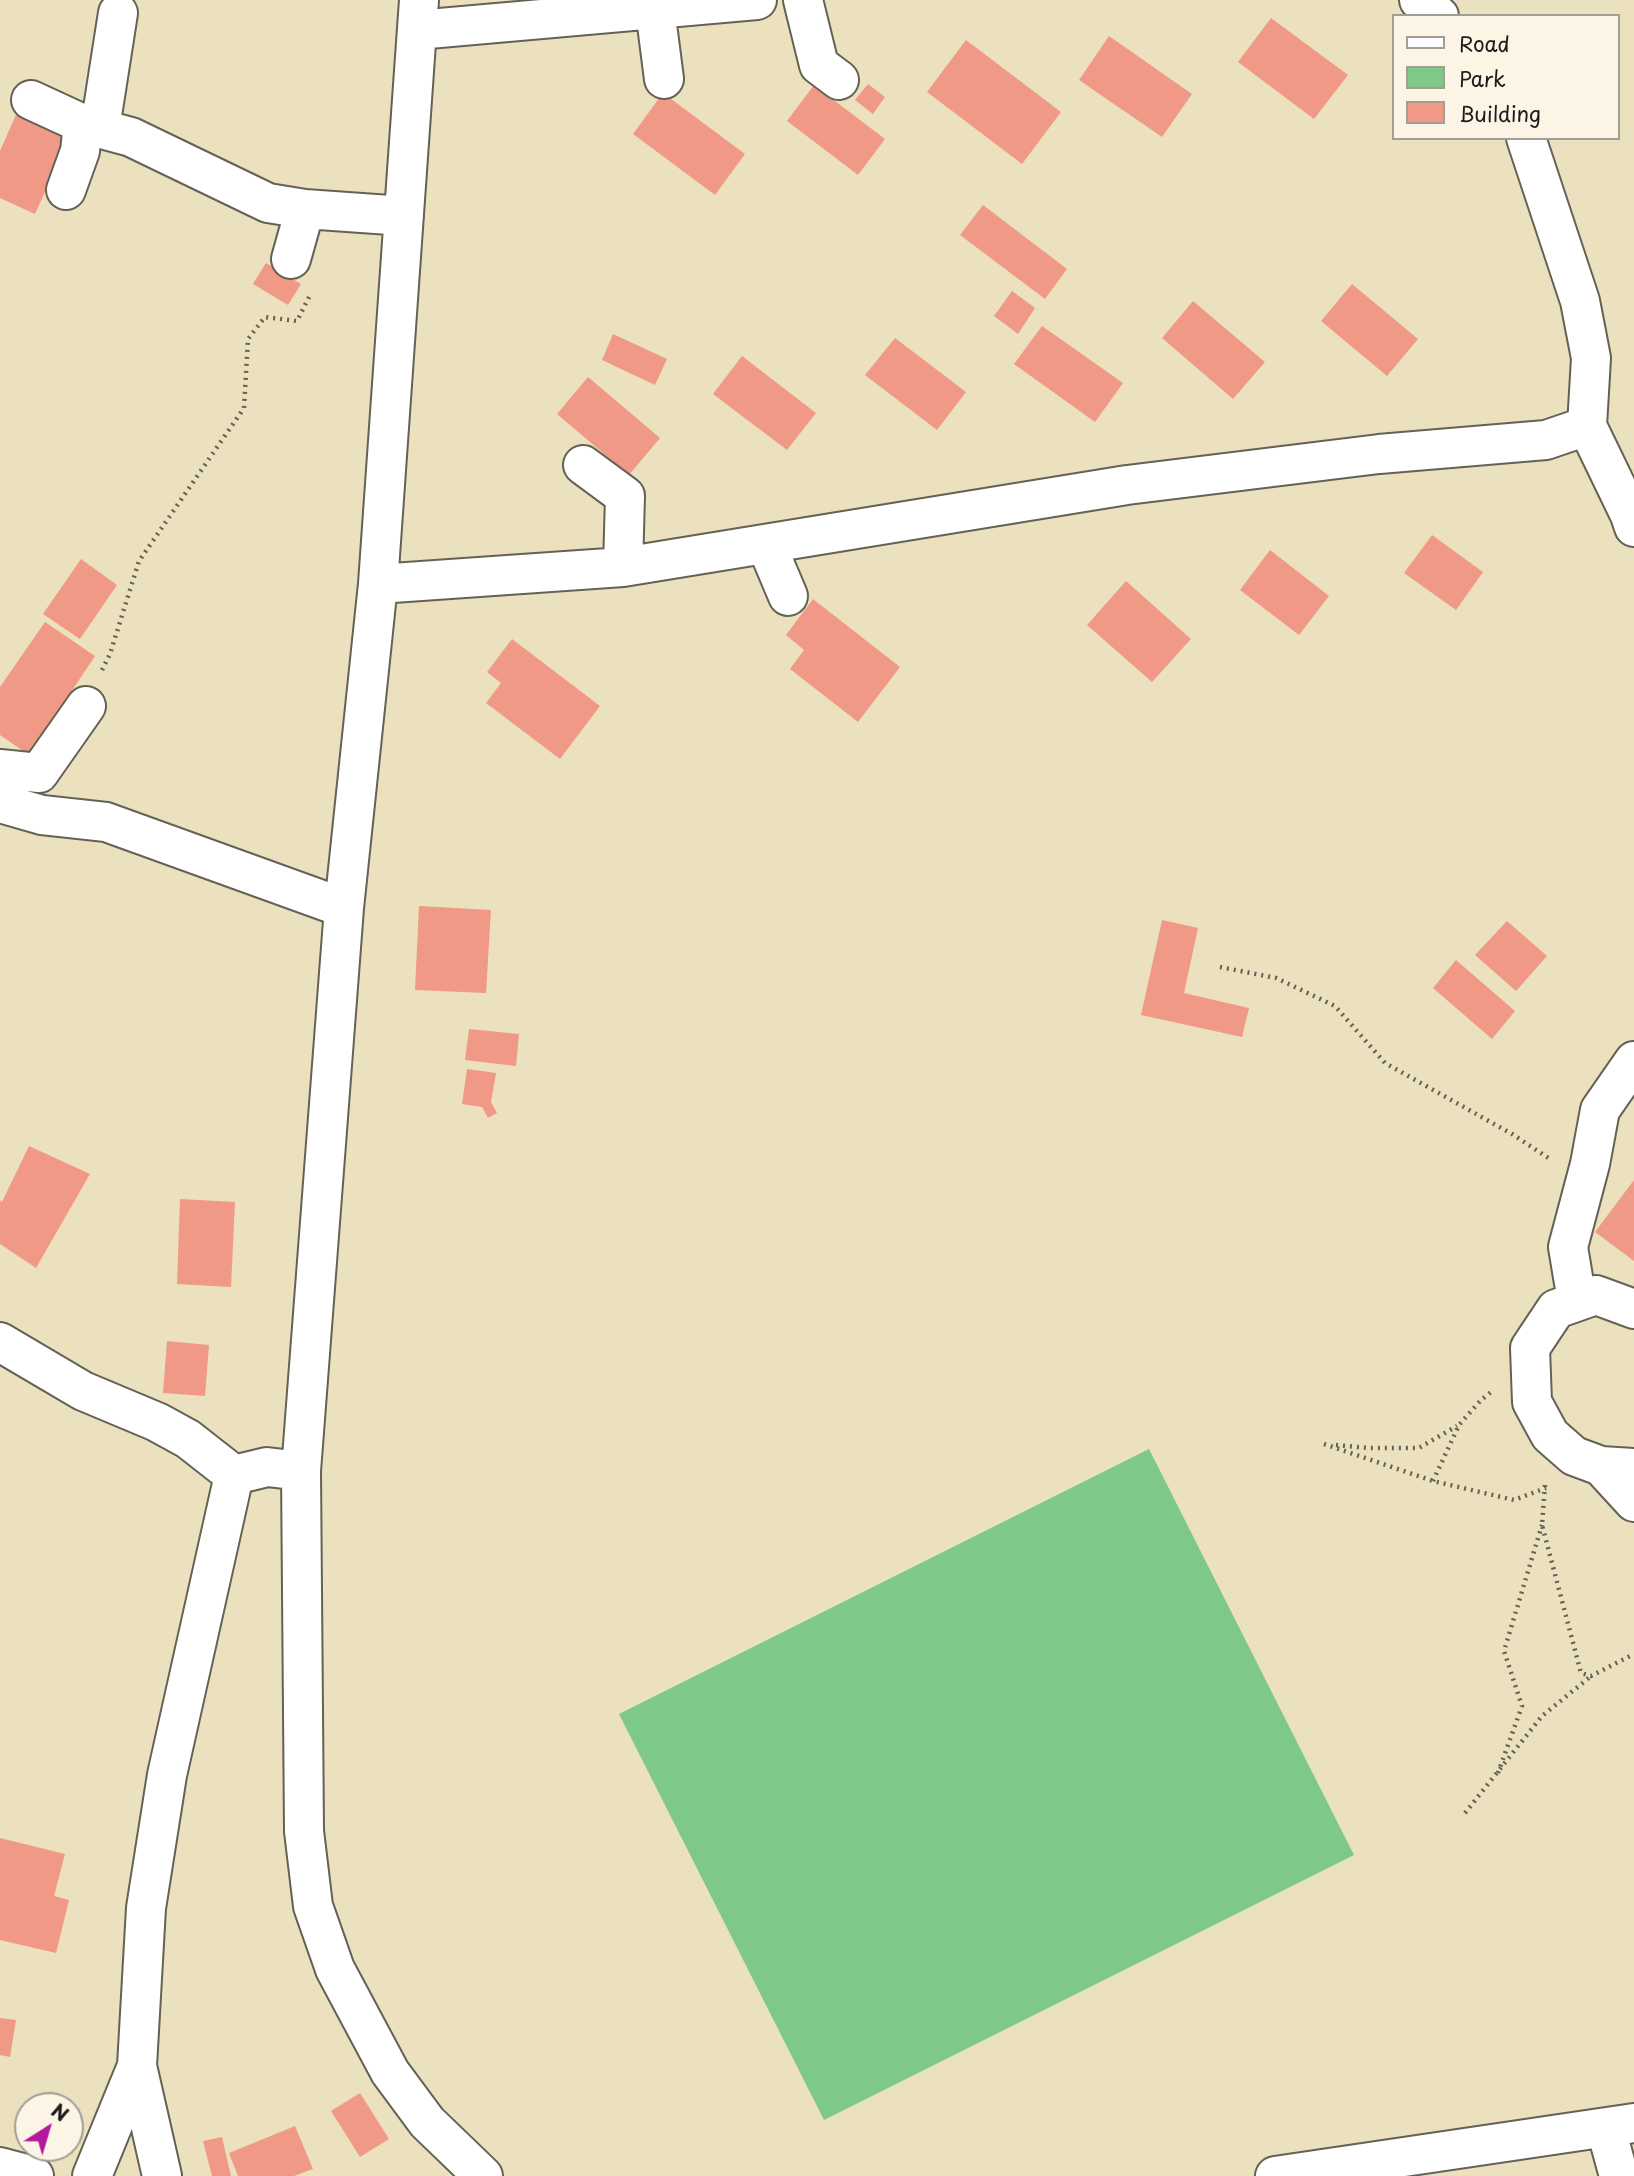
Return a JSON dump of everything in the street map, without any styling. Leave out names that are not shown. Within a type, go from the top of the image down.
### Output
[{"type":"street","points":[[483,2176],[427,2122],[390,2072],[335,1969],[313,1906],[304,1830],[302,1471],[344,908],[377,584],[418,15],[655,9],[757,0]]},
{"type":"street","points":[[803,0],[819,65],[839,80]]},
{"type":"street","points":[[1419,0],[1436,14]]},
{"type":"street","points":[[655,9],[664,79]]},
{"type":"street","points":[[66,190],[91,126],[118,13]]},
{"type":"street","points":[[31,100],[91,126],[131,137],[268,203],[305,209],[404,216]]},
{"type":"street","points":[[1527,140],[1580,300],[1591,358],[1587,426],[1634,527]]},
{"type":"street","points":[[291,259],[305,209]]},
{"type":"street","points":[[377,584],[623,567],[1127,485],[1379,454],[1546,440],[1587,426]]},
{"type":"street","points":[[583,465],[625,496],[623,567]]},
{"type":"street","points":[[766,544],[788,596]]},
{"type":"street","points":[[0,769],[39,773],[86,706]]},
{"type":"street","points":[[0,803],[42,815],[106,821],[344,908]]},
{"type":"street","points":[[1577,1301],[1568,1247],[1586,1183],[1600,1110],[1634,1061]]},
{"type":"street","points":[[1634,1309],[1596,1295],[1556,1308],[1530,1348],[1532,1402],[1634,1502]]},
{"type":"street","points":[[0,1342],[83,1391],[157,1422],[188,1439],[234,1475]]},
{"type":"street","points":[[234,1475],[267,1466],[302,1471]]},
{"type":"street","points":[[162,2176],[137,2066],[146,1908],[165,1789],[234,1475]]},
{"type":"street","points":[[92,2176],[137,2066]]},
{"type":"street","points":[[1275,2176],[1426,2166],[1620,2126],[1619,2176]]},
{"type":"street","points":[[0,2167],[34,2176]]},
{"type":"path","points":[[86,706],[110,654],[139,561],[244,408],[248,339],[265,317]]},
{"type":"path","points":[[1220,967],[1276,978],[1335,1006],[1385,1063],[1512,1134],[1586,1183]]},
{"type":"path","points":[[1433,1481],[1459,1425],[1481,1400],[1531,1361]]},
{"type":"path","points":[[1459,1425],[1419,1448],[1367,1448],[1324,1444],[1433,1481],[1514,1500],[1545,1490],[1590,1456]]},
{"type":"path","points":[[1498,1773],[1522,1706],[1503,1651],[1542,1525],[1545,1490],[1590,1456]]},
{"type":"path","points":[[1542,1525],[1581,1673],[1591,1676]]},
{"type":"path","points":[[1465,1813],[1542,1716],[1591,1676],[1634,1654]]},
{"type":"green space","points":[[1149,1449],[1354,1855],[824,2120],[619,1714]]},
{"type":"building","points":[[1271,18],[1348,75],[1314,119],[1238,62]]},
{"type":"building","points":[[1109,36],[1192,94],[1162,137],[1079,80]]},
{"type":"building","points":[[966,40],[1061,112],[1022,164],[927,92]]},
{"type":"building","points":[[868,84],[885,97],[873,114],[855,100]]},
{"type":"building","points":[[814,85],[885,139],[858,175],[787,121]]},
{"type":"building","points":[[663,93],[745,154],[715,195],[633,134]]},
{"type":"building","points":[[18,110],[71,134],[35,214],[0,198],[0,151]]},
{"type":"building","points":[[983,205],[1067,269],[1045,299],[960,235]]},
{"type":"building","points":[[266,263],[301,284],[288,305],[253,284]]},
{"type":"building","points":[[1352,284],[1418,339],[1387,376],[1321,321]]},
{"type":"building","points":[[1012,291],[1035,308],[1018,334],[994,316]]},
{"type":"building","points":[[1193,301],[1265,362],[1233,399],[1162,338]]},
{"type":"building","points":[[1042,326],[1123,383],[1095,422],[1014,364]]},
{"type":"building","points":[[613,334],[667,359],[655,385],[602,360]]},
{"type":"building","points":[[895,338],[966,392],[937,430],[865,375]]},
{"type":"building","points":[[742,356],[816,413],[787,450],[713,394]]},
{"type":"building","points":[[588,377],[660,438],[629,475],[557,414]]},
{"type":"building","points":[[1432,535],[1483,572],[1456,610],[1404,573]]},
{"type":"building","points":[[1270,550],[1329,596],[1299,635],[1240,590]]},
{"type":"building","points":[[81,559],[117,585],[80,639],[43,614]]},
{"type":"building","points":[[1126,581],[1191,639],[1152,682],[1087,625]]},
{"type":"building","points":[[813,599],[900,667],[858,722],[790,669],[804,650],[786,635]]},
{"type":"building","points":[[45,622],[95,656],[29,755],[0,735],[0,687]]},
{"type":"building","points":[[512,639],[600,706],[560,759],[486,703],[501,683],[487,672]]},
{"type":"building","points":[[419,906],[491,910],[486,993],[415,990]]},
{"type":"building","points":[[1162,920],[1198,928],[1184,993],[1249,1008],[1242,1037],[1141,1015]]},
{"type":"building","points":[[1507,921],[1547,956],[1516,991],[1475,955]]},
{"type":"building","points":[[1456,960],[1515,1011],[1492,1039],[1433,988]]},
{"type":"building","points":[[469,1029],[519,1034],[516,1066],[465,1060]]},
{"type":"building","points":[[467,1069],[496,1073],[491,1102],[497,1113],[488,1118],[482,1107],[462,1104]]},
{"type":"building","points":[[29,1146],[90,1174],[36,1268],[0,1244],[0,1200],[2,1202]]},
{"type":"building","points":[[1634,1180],[1634,1261],[1595,1232]]},
{"type":"building","points":[[180,1199],[235,1202],[231,1287],[177,1284]]},
{"type":"building","points":[[167,1341],[209,1345],[205,1396],[163,1393]]},
{"type":"building","points":[[0,1838],[65,1854],[54,1896],[69,1900],[56,1953],[0,1940]]},
{"type":"building","points":[[0,2018],[16,2020],[10,2057],[0,2055]]},
{"type":"building","points":[[360,2093],[389,2139],[360,2157],[331,2111]]},
{"type":"building","points":[[295,2126],[313,2169],[294,2176],[238,2176],[229,2153]]},
{"type":"building","points":[[222,2137],[231,2176],[212,2176],[203,2141]]}]
